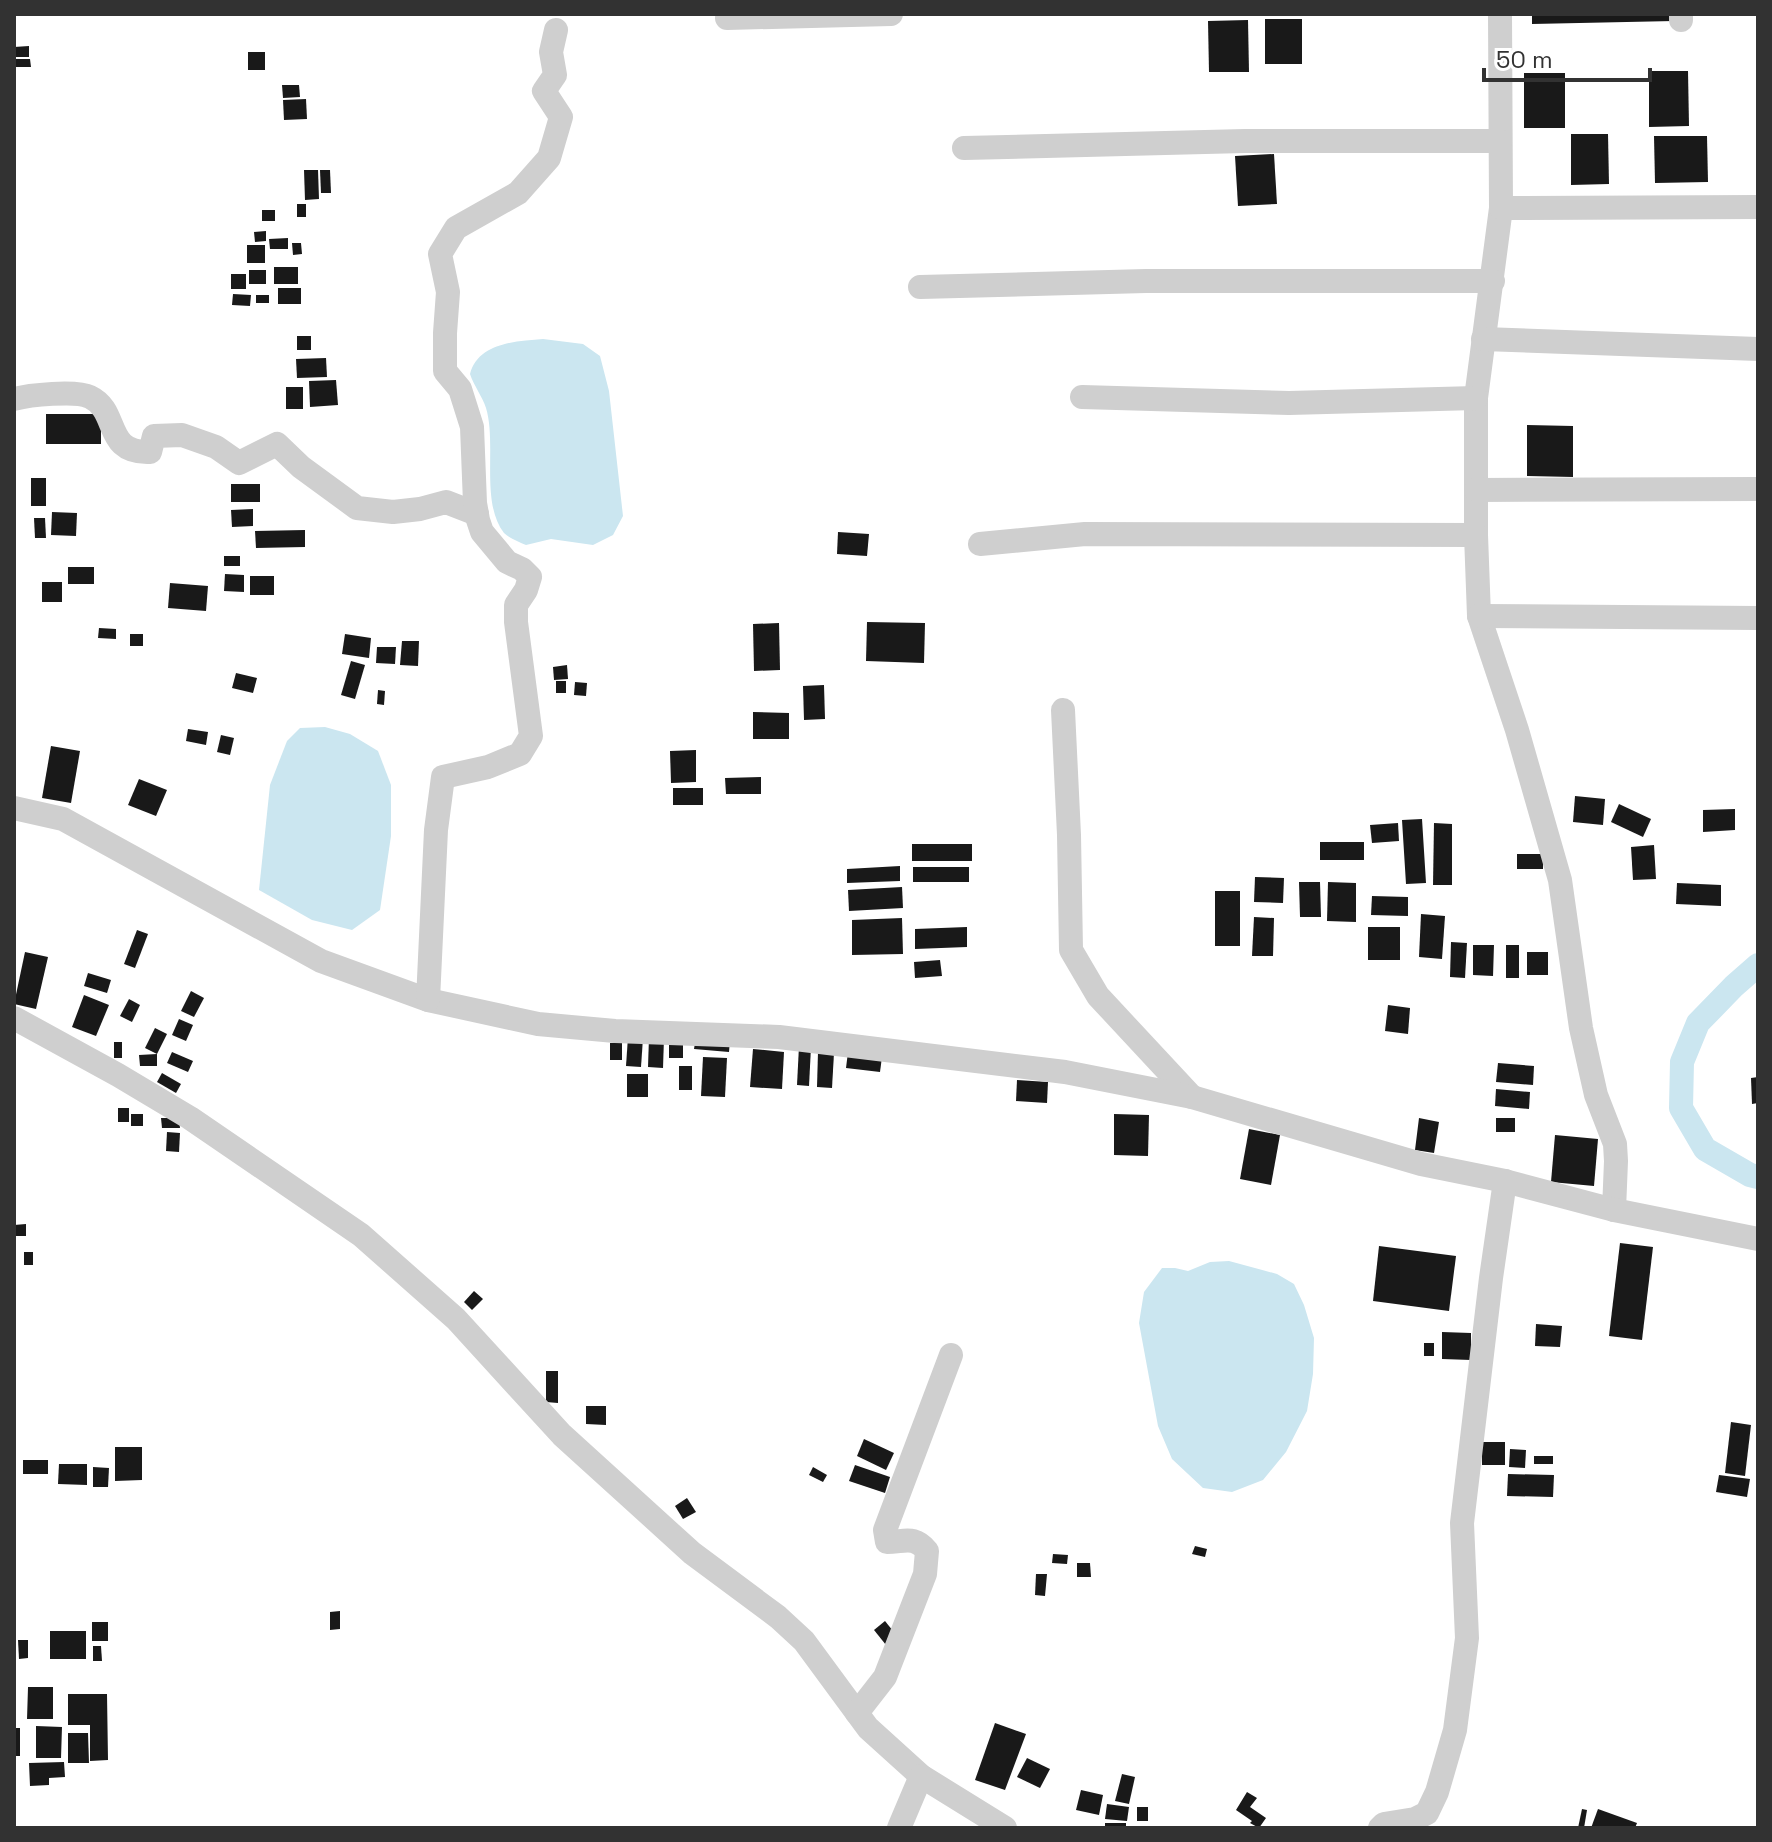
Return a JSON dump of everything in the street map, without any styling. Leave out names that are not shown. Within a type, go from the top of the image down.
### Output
[{"type":"street","points":[[727,18],[891,14]]},
{"type":"street","points":[[1500,14],[1501,208],[1476,398],[1479,616],[1517,730],[1560,880],[1581,1028],[1596,1095],[1615,1144],[1614,1210]]},
{"type":"street","points":[[428,1000],[436,830],[443,777],[488,767],[520,754],[531,736],[516,622],[516,605],[530,577],[507,562],[482,532],[475,503],[472,427],[460,389],[445,371],[448,292],[440,254],[456,228],[518,193],[549,158],[561,117],[544,91],[555,75],[551,52],[556,30]]},
{"type":"street","points":[[964,148],[1245,141],[1500,141]]},
{"type":"street","points":[[1501,208],[1758,207]]},
{"type":"street","points":[[920,287],[1146,281],[1493,281]]},
{"type":"street","points":[[1483,339],[1758,349]]},
{"type":"street","points":[[14,399],[30,394],[92,397],[103,408],[120,442],[134,453],[150,452],[154,436],[182,435],[216,447],[239,463],[277,444],[301,467],[357,508],[393,512],[446,502],[477,514]]},
{"type":"street","points":[[1082,397],[1289,403],[1476,398]]},
{"type":"street","points":[[1476,490],[1758,489]]},
{"type":"street","points":[[980,544],[1085,534],[1476,535]]},
{"type":"street","points":[[1479,616],[1758,618]]},
{"type":"street","points":[[1063,710],[1071,950],[1098,996],[1192,1097]]},
{"type":"street","points":[[14,808],[63,819],[321,961],[428,1000],[538,1024],[615,1031],[779,1037],[1065,1072],[1192,1097],[1421,1164],[1505,1181],[1614,1210],[1758,1239]]},
{"type":"street","points":[[14,1018],[190,1118],[361,1235],[456,1319],[562,1435],[692,1553],[778,1617],[804,1641],[868,1728],[921,1776],[1005,1828]]},
{"type":"street","points":[[1380,1828],[1384,1824],[1415,1819],[1427,1813],[1437,1792],[1455,1730],[1467,1638],[1462,1523],[1505,1181]]},
{"type":"street","points":[[857,1713],[885,1677],[925,1574],[927,1551],[921,1544],[912,1540],[887,1542],[885,1530],[951,1355]]},
{"type":"street","points":[[899,1828],[921,1776]]},
{"type":"water","points":[[543,339],[583,344],[600,356],[609,391],[623,516],[613,535],[593,545],[551,539],[526,545],[504,533],[493,505],[489,422],[470,374],[474,364],[489,350],[510,343]]},
{"type":"water","points":[[325,727],[350,734],[378,751],[391,785],[391,836],[380,910],[352,930],[312,920],[259,890],[270,785],[287,741],[300,728]]},
{"type":"water","points":[[1229,1261],[1277,1274],[1294,1284],[1314,1338],[1313,1374],[1307,1411],[1286,1452],[1263,1480],[1232,1492],[1203,1488],[1172,1459],[1158,1426],[1139,1323],[1144,1292],[1162,1268],[1188,1271],[1210,1262]]},
{"type":"building","points":[[1532,14],[1674,14],[1674,21],[1532,24]]},
{"type":"building","points":[[1265,19],[1302,19],[1302,64],[1265,64]]},
{"type":"building","points":[[1248,20],[1249,72],[1209,72],[1208,21]]},
{"type":"building","points":[[29,46],[29,57],[14,57],[14,47]]},
{"type":"building","points":[[248,52],[265,52],[265,70],[248,70]]},
{"type":"building","points":[[14,59],[30,59],[31,67],[14,67]]},
{"type":"building","points":[[1649,71],[1688,71],[1689,126],[1649,127]]},
{"type":"building","points":[[1524,73],[1565,73],[1565,128],[1524,128]]},
{"type":"building","points":[[282,85],[299,85],[300,97],[283,98]]},
{"type":"building","points":[[306,99],[307,119],[284,120],[283,100]]},
{"type":"building","points":[[1571,134],[1608,134],[1609,184],[1571,185]]},
{"type":"building","points":[[1654,136],[1707,136],[1708,182],[1655,183]]},
{"type":"building","points":[[1274,154],[1277,204],[1238,206],[1235,156]]},
{"type":"building","points":[[304,170],[318,170],[319,199],[305,200]]},
{"type":"building","points":[[320,170],[330,170],[331,193],[321,193]]},
{"type":"building","points":[[297,204],[306,204],[306,217],[297,217]]},
{"type":"building","points":[[262,210],[275,210],[275,221],[262,221]]},
{"type":"building","points":[[266,231],[266,241],[255,242],[254,232]]},
{"type":"building","points":[[288,238],[288,249],[270,249],[269,239]]},
{"type":"building","points":[[292,243],[301,243],[302,254],[293,255]]},
{"type":"building","points":[[247,245],[265,245],[265,263],[247,263]]},
{"type":"building","points":[[274,267],[298,267],[298,284],[274,284]]},
{"type":"building","points":[[249,270],[266,270],[266,284],[249,284]]},
{"type":"building","points":[[231,274],[246,274],[246,289],[231,289]]},
{"type":"building","points":[[278,288],[301,288],[301,304],[278,304]]},
{"type":"building","points":[[233,294],[251,295],[250,306],[232,305]]},
{"type":"building","points":[[256,295],[269,295],[269,303],[256,303]]},
{"type":"building","points":[[297,336],[311,336],[311,350],[297,350]]},
{"type":"building","points":[[326,358],[327,377],[297,378],[296,359]]},
{"type":"building","points":[[336,380],[338,405],[310,407],[309,381]]},
{"type":"building","points":[[286,387],[303,387],[303,409],[286,409]]},
{"type":"building","points":[[46,414],[101,414],[101,444],[46,444]]},
{"type":"building","points":[[1527,425],[1573,426],[1573,477],[1527,476]]},
{"type":"building","points":[[31,478],[46,478],[46,506],[31,506]]},
{"type":"building","points":[[231,484],[260,484],[260,502],[231,502]]},
{"type":"building","points":[[253,509],[253,526],[232,527],[231,510]]},
{"type":"building","points":[[52,512],[77,513],[76,536],[51,535]]},
{"type":"building","points":[[34,518],[45,518],[46,538],[35,538]]},
{"type":"building","points":[[305,530],[305,547],[256,548],[255,531]]},
{"type":"building","points":[[838,532],[869,534],[867,556],[837,554]]},
{"type":"building","points":[[224,556],[240,556],[240,566],[224,566]]},
{"type":"building","points":[[68,567],[94,567],[94,584],[68,584]]},
{"type":"building","points":[[225,574],[244,575],[244,592],[224,591]]},
{"type":"building","points":[[250,576],[274,576],[274,595],[250,595]]},
{"type":"building","points":[[42,582],[62,582],[62,602],[42,602]]},
{"type":"building","points":[[170,583],[208,586],[206,611],[168,608]]},
{"type":"building","points":[[867,622],[925,623],[924,663],[866,661]]},
{"type":"building","points":[[779,623],[780,670],[754,671],[753,624]]},
{"type":"building","points":[[99,628],[116,629],[116,639],[98,638]]},
{"type":"building","points":[[130,634],[143,634],[143,646],[130,646]]},
{"type":"building","points":[[345,634],[371,638],[369,658],[342,654]]},
{"type":"building","points":[[402,641],[419,641],[418,666],[400,665]]},
{"type":"building","points":[[377,647],[396,647],[395,664],[376,663]]},
{"type":"building","points":[[351,661],[365,665],[355,699],[341,695]]},
{"type":"building","points":[[567,665],[568,679],[554,680],[553,667]]},
{"type":"building","points":[[236,673],[257,678],[253,693],[232,688]]},
{"type":"building","points":[[556,681],[566,681],[566,693],[556,693]]},
{"type":"building","points":[[575,682],[587,683],[586,696],[574,695]]},
{"type":"building","points":[[824,685],[825,719],[804,720],[803,686]]},
{"type":"building","points":[[378,690],[385,691],[384,705],[377,704]]},
{"type":"building","points":[[753,712],[789,713],[789,739],[753,739]]},
{"type":"building","points":[[188,729],[208,732],[206,745],[186,741]]},
{"type":"building","points":[[221,735],[234,738],[230,755],[217,752]]},
{"type":"building","points":[[51,746],[80,751],[71,803],[42,798]]},
{"type":"building","points":[[696,750],[696,782],[671,783],[670,751]]},
{"type":"building","points":[[761,777],[761,794],[726,794],[725,778]]},
{"type":"building","points":[[139,779],[167,790],[156,816],[128,805]]},
{"type":"building","points":[[673,788],[703,788],[703,805],[673,805]]},
{"type":"building","points":[[1575,796],[1605,799],[1603,825],[1573,822]]},
{"type":"building","points":[[1619,804],[1651,819],[1643,837],[1611,822]]},
{"type":"building","points":[[1735,809],[1735,830],[1703,832],[1703,810]]},
{"type":"building","points":[[1422,819],[1426,883],[1406,884],[1402,820]]},
{"type":"building","points":[[1398,823],[1399,841],[1372,843],[1370,825]]},
{"type":"building","points":[[1434,823],[1452,824],[1452,885],[1433,885]]},
{"type":"building","points":[[1320,842],[1364,842],[1364,860],[1320,860]]},
{"type":"building","points":[[912,844],[972,844],[972,861],[912,861]]},
{"type":"building","points":[[1654,845],[1656,879],[1633,880],[1631,847]]},
{"type":"building","points":[[1517,854],[1543,854],[1543,869],[1517,869]]},
{"type":"building","points":[[900,866],[900,881],[847,883],[847,869]]},
{"type":"building","points":[[913,867],[969,867],[969,882],[913,882]]},
{"type":"building","points":[[1255,877],[1284,878],[1283,903],[1254,902]]},
{"type":"building","points":[[1299,882],[1320,882],[1321,917],[1300,917]]},
{"type":"building","points":[[1328,882],[1356,883],[1356,922],[1327,921]]},
{"type":"building","points":[[1677,883],[1721,885],[1721,906],[1676,904]]},
{"type":"building","points":[[902,887],[903,908],[849,911],[848,890]]},
{"type":"building","points":[[1215,891],[1240,891],[1240,946],[1215,946]]},
{"type":"building","points":[[1372,896],[1408,897],[1408,916],[1371,915]]},
{"type":"building","points":[[1421,914],[1445,916],[1442,959],[1419,957]]},
{"type":"building","points":[[1254,917],[1274,918],[1273,956],[1252,956]]},
{"type":"building","points":[[902,918],[903,954],[852,955],[852,920]]},
{"type":"building","points":[[967,927],[967,947],[915,949],[915,929]]},
{"type":"building","points":[[1368,927],[1400,927],[1400,960],[1368,960]]},
{"type":"building","points":[[137,930],[148,934],[135,968],[124,964]]},
{"type":"building","points":[[1451,942],[1467,943],[1465,978],[1450,977]]},
{"type":"building","points":[[1473,945],[1494,945],[1493,976],[1473,975]]},
{"type":"building","points":[[1506,945],[1519,945],[1519,978],[1506,978]]},
{"type":"building","points":[[25,952],[48,957],[36,1009],[14,1004]]},
{"type":"building","points":[[1527,952],[1548,952],[1548,975],[1527,975]]},
{"type":"building","points":[[940,960],[942,976],[915,978],[914,962]]},
{"type":"building","points":[[88,973],[111,980],[107,993],[84,986]]},
{"type":"building","points":[[191,991],[204,998],[194,1017],[181,1011]]},
{"type":"building","points":[[84,995],[109,1005],[96,1036],[72,1027]]},
{"type":"building","points":[[129,999],[140,1005],[132,1022],[120,1016]]},
{"type":"building","points":[[1388,1005],[1410,1008],[1408,1034],[1385,1031]]},
{"type":"building","points":[[179,1019],[193,1025],[186,1041],[172,1035]]},
{"type":"building","points":[[155,1028],[167,1034],[157,1054],[145,1048]]},
{"type":"building","points":[[628,1037],[643,1038],[641,1067],[626,1066]]},
{"type":"building","points":[[649,1037],[664,1038],[663,1068],[648,1067]]},
{"type":"building","points":[[669,1037],[683,1037],[683,1058],[669,1058]]},
{"type":"building","points":[[696,1037],[730,1040],[729,1052],[694,1049]]},
{"type":"building","points":[[114,1042],[122,1042],[122,1058],[114,1058]]},
{"type":"building","points":[[610,1043],[622,1043],[622,1060],[610,1060]]},
{"type":"building","points":[[799,1046],[811,1047],[809,1086],[797,1085]]},
{"type":"building","points":[[753,1049],[784,1052],[782,1089],[750,1087]]},
{"type":"building","points":[[172,1052],[193,1061],[188,1072],[167,1063]]},
{"type":"building","points":[[818,1052],[834,1053],[832,1088],[817,1087]]},
{"type":"building","points":[[848,1052],[882,1057],[880,1072],[846,1068]]},
{"type":"building","points":[[157,1054],[157,1066],[140,1066],[139,1055]]},
{"type":"building","points":[[703,1057],[727,1058],[725,1097],[701,1096]]},
{"type":"building","points":[[1498,1063],[1534,1066],[1533,1085],[1496,1082]]},
{"type":"building","points":[[679,1066],[692,1066],[692,1090],[679,1090]]},
{"type":"building","points":[[162,1073],[181,1084],[176,1093],[157,1082]]},
{"type":"building","points":[[627,1074],[648,1074],[648,1097],[627,1097]]},
{"type":"building","points":[[1758,1077],[1758,1103],[1752,1104],[1751,1078]]},
{"type":"building","points":[[1017,1080],[1048,1082],[1047,1103],[1016,1101]]},
{"type":"building","points":[[1496,1089],[1530,1092],[1529,1109],[1495,1106]]},
{"type":"building","points":[[118,1108],[129,1108],[129,1122],[118,1122]]},
{"type":"building","points":[[131,1114],[143,1114],[143,1126],[131,1126]]},
{"type":"building","points":[[1114,1114],[1149,1115],[1148,1156],[1114,1155]]},
{"type":"building","points":[[161,1118],[179,1118],[180,1128],[162,1128]]},
{"type":"building","points":[[1419,1118],[1439,1122],[1434,1153],[1415,1150]]},
{"type":"building","points":[[1496,1118],[1515,1118],[1515,1132],[1496,1132]]},
{"type":"building","points":[[1249,1129],[1280,1135],[1271,1185],[1240,1179]]},
{"type":"building","points":[[167,1132],[180,1133],[179,1152],[166,1151]]},
{"type":"building","points":[[1555,1135],[1598,1139],[1594,1186],[1551,1182]]},
{"type":"building","points":[[26,1224],[26,1236],[14,1236],[14,1225]]},
{"type":"building","points":[[1620,1243],[1653,1247],[1642,1340],[1609,1336]]},
{"type":"building","points":[[1379,1246],[1456,1256],[1449,1311],[1373,1301]]},
{"type":"building","points":[[24,1252],[33,1252],[33,1265],[24,1265]]},
{"type":"building","points":[[474,1291],[483,1299],[472,1310],[464,1302]]},
{"type":"building","points":[[1536,1324],[1562,1326],[1560,1347],[1535,1346]]},
{"type":"building","points":[[1442,1332],[1471,1333],[1471,1360],[1442,1359]]},
{"type":"building","points":[[1424,1343],[1434,1343],[1434,1356],[1424,1356]]},
{"type":"building","points":[[546,1371],[558,1371],[558,1403],[546,1402]]},
{"type":"building","points":[[586,1406],[606,1406],[606,1425],[586,1424]]},
{"type":"building","points":[[1731,1422],[1751,1425],[1745,1476],[1725,1473]]},
{"type":"building","points":[[864,1439],[894,1453],[886,1470],[857,1456]]},
{"type":"building","points":[[1482,1442],[1505,1442],[1505,1465],[1482,1465]]},
{"type":"building","points":[[115,1447],[142,1447],[142,1480],[115,1481]]},
{"type":"building","points":[[1510,1449],[1526,1450],[1525,1468],[1509,1467]]},
{"type":"building","points":[[1534,1456],[1553,1456],[1553,1464],[1534,1464]]},
{"type":"building","points":[[23,1460],[48,1460],[48,1474],[23,1474]]},
{"type":"building","points":[[59,1464],[87,1464],[87,1485],[58,1484]]},
{"type":"building","points":[[855,1465],[890,1477],[885,1493],[849,1481]]},
{"type":"building","points":[[93,1467],[109,1468],[108,1487],[93,1487]]},
{"type":"building","points":[[813,1467],[827,1475],[823,1482],[809,1475]]},
{"type":"building","points":[[1508,1474],[1554,1475],[1553,1497],[1507,1496]]},
{"type":"building","points":[[1719,1475],[1750,1479],[1747,1497],[1716,1492]]},
{"type":"building","points":[[687,1498],[696,1512],[683,1519],[675,1506]]},
{"type":"building","points":[[1195,1546],[1207,1549],[1205,1557],[1192,1554]]},
{"type":"building","points":[[1053,1554],[1068,1555],[1067,1564],[1052,1563]]},
{"type":"building","points":[[1077,1563],[1090,1563],[1091,1577],[1077,1577]]},
{"type":"building","points":[[1036,1574],[1047,1574],[1045,1596],[1035,1595]]},
{"type":"building","points":[[340,1611],[340,1629],[330,1630],[330,1612]]},
{"type":"building","points":[[885,1621],[897,1636],[886,1645],[874,1630]]},
{"type":"building","points":[[92,1622],[108,1622],[108,1641],[92,1641]]},
{"type":"building","points":[[50,1631],[86,1631],[86,1659],[50,1659]]},
{"type":"building","points":[[18,1640],[28,1640],[28,1658],[19,1659]]},
{"type":"building","points":[[93,1646],[101,1646],[102,1661],[93,1661]]},
{"type":"building","points":[[28,1687],[53,1687],[53,1719],[27,1719]]},
{"type":"building","points":[[68,1694],[107,1694],[108,1760],[90,1761],[90,1725],[68,1725]]},
{"type":"building","points":[[995,1723],[1026,1734],[1005,1790],[975,1780]]},
{"type":"building","points":[[36,1726],[62,1727],[61,1758],[36,1758]]},
{"type":"building","points":[[14,1728],[20,1728],[20,1756],[14,1756]]},
{"type":"building","points":[[68,1733],[88,1733],[89,1763],[68,1763]]},
{"type":"building","points":[[1027,1758],[1050,1769],[1040,1788],[1017,1777]]},
{"type":"building","points":[[64,1762],[65,1777],[49,1778],[49,1785],[30,1786],[29,1763]]},
{"type":"building","points":[[1122,1774],[1135,1777],[1129,1804],[1115,1801]]},
{"type":"building","points":[[1081,1790],[1103,1795],[1099,1815],[1076,1810]]},
{"type":"building","points":[[1247,1792],[1257,1798],[1250,1807],[1266,1818],[1259,1828],[1236,1810]]},
{"type":"building","points":[[1107,1804],[1129,1807],[1127,1821],[1105,1819]]},
{"type":"building","points":[[1137,1807],[1148,1807],[1148,1821],[1137,1821]]},
{"type":"building","points":[[1582,1809],[1587,1810],[1584,1828],[1578,1828]]},
{"type":"building","points":[[1598,1809],[1637,1823],[1635,1828],[1591,1828]]},
{"type":"building","points":[[1105,1823],[1126,1823],[1126,1828],[1105,1828]]},
{"type":"waterway","points":[[1758,965],[1698,1023],[1682,1062],[1681,1108],[1705,1149],[1758,1177]]}]
